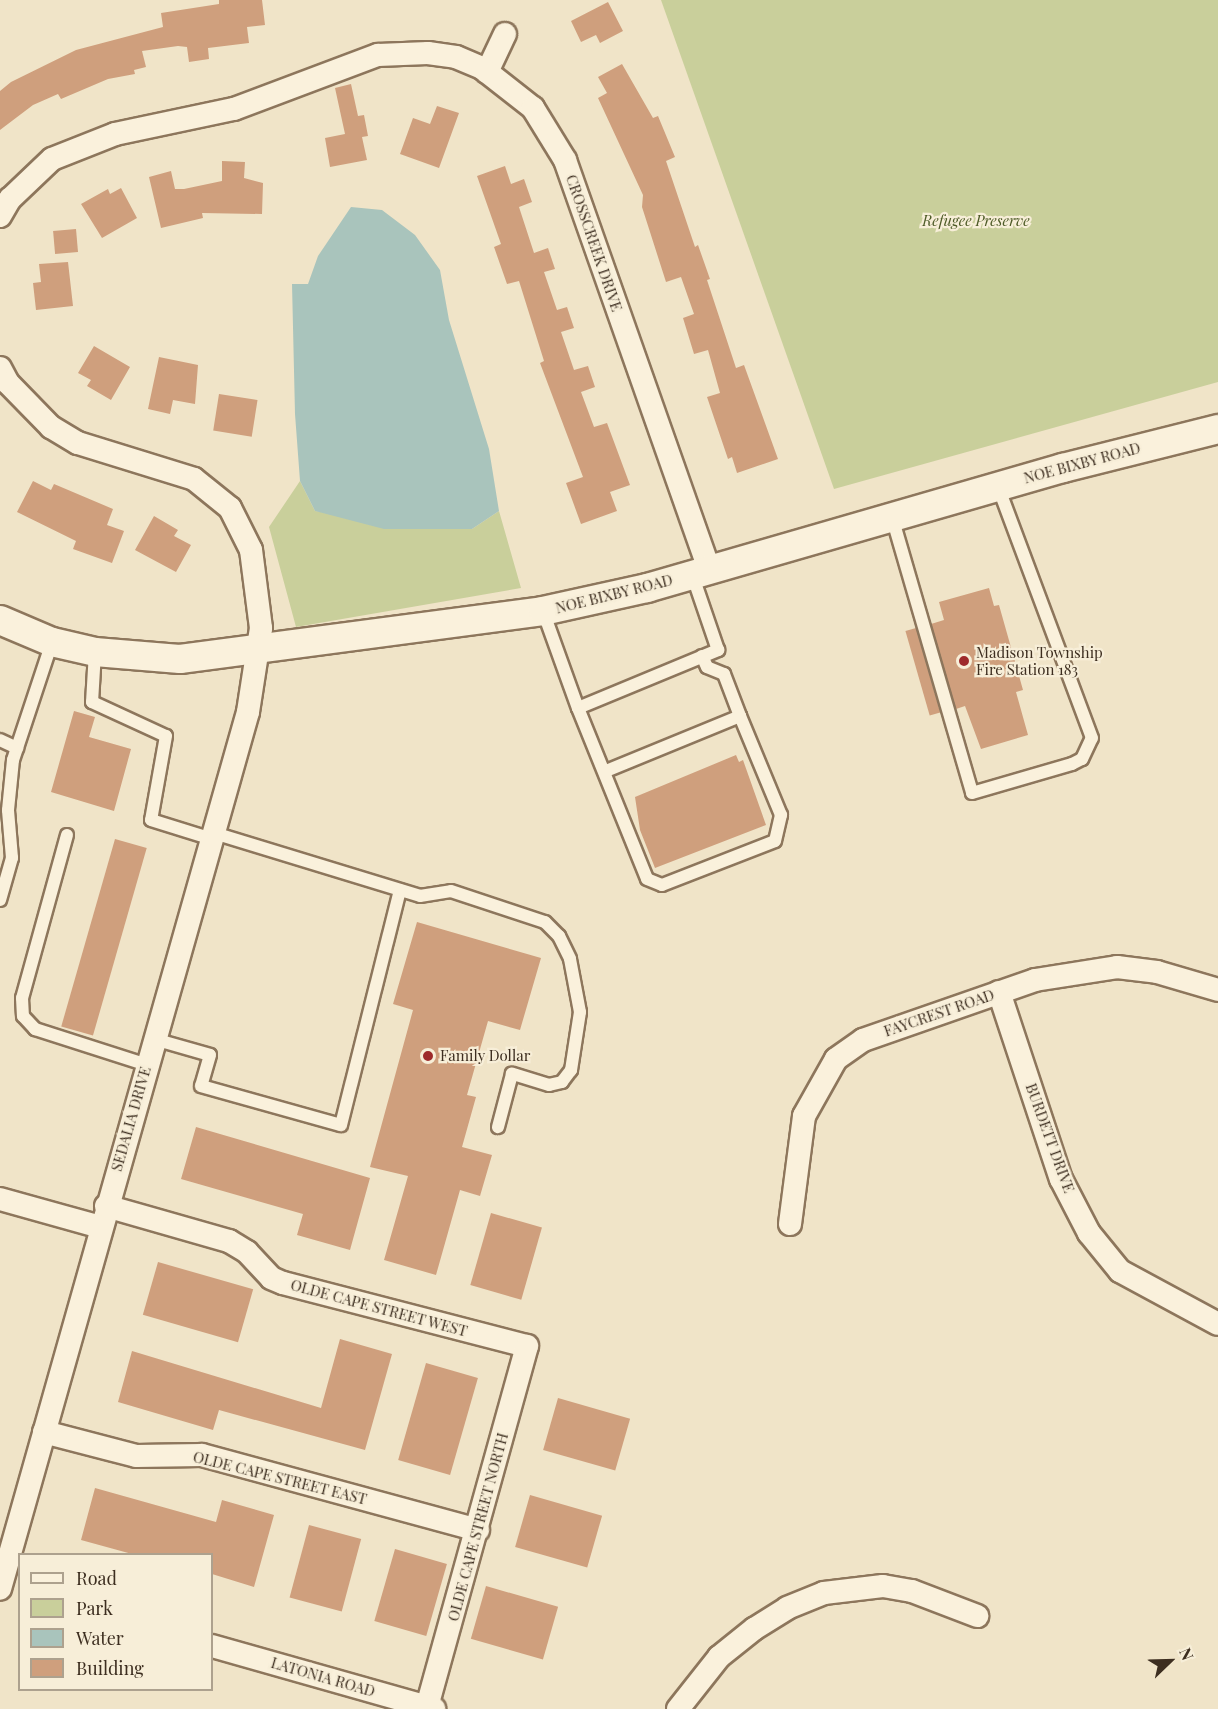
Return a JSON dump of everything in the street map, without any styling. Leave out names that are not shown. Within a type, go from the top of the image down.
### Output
[{"type":"street","points":[[487,72],[505,34]]},
{"type":"street","name":"CROSSCREEK DRIVE","points":[[0,216],[29,179],[52,159],[80,146],[143,125],[234,109],[355,61],[404,52],[429,53],[456,57],[487,72],[533,108],[565,160],[700,572]]},
{"type":"street","points":[[0,368],[8,383],[51,427],[78,443],[194,479],[230,508],[251,550],[260,607],[260,649]]},
{"type":"street","name":"NOE BIXBY ROAD","points":[[0,620],[52,642],[94,652],[180,660],[543,611],[700,572],[998,487],[1218,429]]},
{"type":"street","name":"SEDALIA DRIVE","points":[[0,1587],[103,1216],[248,712],[260,649]]},
{"type":"street","name":"FAYCREST ROAD","points":[[790,1224],[804,1116],[836,1059],[863,1040],[1035,980],[1117,967],[1157,972],[1218,990]]},
{"type":"street","name":"BURDETT DRIVE","points":[[999,992],[1061,1179],[1089,1233],[1120,1270],[1218,1324]]},
{"type":"street","name":"OLDE CAPE STREET WEST","points":[[0,1199],[103,1216],[229,1241],[247,1252],[271,1278],[283,1283],[527,1346]]},
{"type":"street","name":"OLDE CAPE STREET NORTH","points":[[431,1708],[527,1346]]},
{"type":"street","name":"OLDE CAPE STREET EAST","points":[[44,1432],[136,1456],[202,1455],[478,1530]]},
{"type":"street","points":[[678,1709],[719,1657],[754,1629],[787,1608],[824,1593],[883,1586],[912,1591],[977,1616]]},
{"type":"street","points":[[0,1587],[18,1591]]},
{"type":"street","name":"LATONIA ROAD","points":[[213,1646],[431,1708]]},
{"type":"lane","points":[[892,517],[972,793],[1072,764],[1082,759],[1092,738],[998,487]]},
{"type":"lane","points":[[578,708],[717,650],[700,572]]},
{"type":"lane","points":[[543,611],[578,708],[606,771],[647,879],[662,885],[775,841],[781,815],[724,674],[707,667],[702,656]]},
{"type":"lane","points":[[0,900],[12,858],[8,810],[17,748],[52,642]]},
{"type":"lane","points":[[94,652],[92,702],[166,736],[151,820],[420,896],[451,891],[545,922],[559,936],[570,959],[580,1012],[571,1070],[562,1082],[549,1085],[512,1074],[498,1126]]},
{"type":"lane","points":[[606,771],[740,716]]},
{"type":"lane","points":[[0,740],[17,748]]},
{"type":"lane","points":[[67,835],[22,998],[23,1016],[35,1029],[147,1065]]},
{"type":"lane","points":[[154,1039],[210,1055],[201,1086],[341,1125],[400,890]]},
{"type":"green space","name":"Refugee Preserve","points":[[661,0],[1218,0],[1218,382],[834,489]]},
{"type":"green space","points":[[300,481],[315,511],[472,529],[499,511],[521,588],[296,627],[269,527]]},
{"type":"water","points":[[351,207],[382,210],[415,235],[440,270],[449,320],[489,449],[499,511],[472,529],[384,529],[315,511],[300,481],[295,414],[292,284],[308,284],[318,256]]},
{"type":"building","points":[[219,0],[262,0],[265,25],[247,27],[249,43],[208,48],[209,59],[189,62],[187,47],[142,51],[146,67],[134,70],[135,74],[108,79],[61,99],[58,94],[33,105],[0,130],[0,91],[11,82],[76,50],[163,27],[161,13],[219,4]]},
{"type":"building","points":[[608,2],[623,31],[600,43],[596,35],[581,42],[571,21]]},
{"type":"building","points":[[622,64],[653,118],[658,116],[675,157],[666,161],[695,247],[698,245],[710,279],[707,280],[736,368],[744,365],[778,459],[737,473],[732,457],[728,459],[707,397],[720,393],[708,350],[694,354],[683,318],[694,314],[681,277],[666,282],[642,207],[643,195],[598,98],[607,93],[598,77]]},
{"type":"building","points":[[351,84],[358,116],[364,115],[368,136],[362,137],[367,160],[330,167],[325,138],[345,134],[335,88]]},
{"type":"building","points":[[437,106],[459,113],[439,168],[400,154],[413,118],[430,124]]},
{"type":"building","points":[[222,161],[245,162],[244,178],[263,183],[262,214],[202,213],[203,218],[161,228],[149,177],[171,171],[175,189],[222,181]]},
{"type":"building","points":[[505,166],[511,184],[524,179],[532,202],[519,207],[534,253],[548,248],[555,269],[544,272],[557,310],[567,307],[574,328],[561,332],[574,370],[588,366],[595,387],[581,392],[594,427],[607,423],[630,485],[610,492],[617,511],[581,524],[566,483],[583,477],[540,363],[544,361],[519,281],[507,284],[494,247],[501,244],[477,176]]},
{"type":"building","points":[[121,188],[137,218],[102,238],[81,204],[108,189],[110,194]]},
{"type":"building","points":[[76,229],[78,252],[55,254],[53,231]]},
{"type":"building","points":[[68,262],[73,306],[36,310],[33,283],[41,282],[39,264]]},
{"type":"building","points":[[94,346],[130,367],[111,400],[87,386],[91,380],[78,373]]},
{"type":"building","points":[[159,357],[198,365],[195,404],[173,400],[170,414],[148,409]]},
{"type":"building","points":[[219,394],[258,400],[252,437],[213,431]]},
{"type":"building","points":[[33,481],[51,490],[54,484],[113,509],[107,525],[124,531],[112,563],[73,549],[76,541],[17,512]]},
{"type":"building","points":[[154,516],[178,530],[174,536],[191,545],[176,572],[135,550]]},
{"type":"building","name":"Madison Township Fire Station 183","points":[[989,588],[994,606],[999,605],[1023,690],[1016,692],[1028,735],[981,749],[965,706],[956,709],[931,624],[944,620],[939,602]]},
{"type":"building","points":[[916,628],[940,713],[930,716],[905,631]]},
{"type":"building","points":[[74,711],[95,717],[89,737],[131,749],[114,811],[51,792]]},
{"type":"building","points":[[736,755],[739,762],[743,760],[766,825],[655,868],[640,830],[635,797]]},
{"type":"building","points":[[115,839],[147,848],[93,1036],[61,1026]]},
{"type":"building","points":[[417,922],[541,958],[520,1030],[488,1021],[467,1095],[476,1097],[462,1147],[492,1155],[480,1196],[460,1190],[436,1275],[384,1260],[408,1176],[370,1167],[413,1010],[393,1004]]},
{"type":"building","points":[[196,1127],[370,1178],[350,1250],[297,1235],[303,1214],[181,1179]]},
{"type":"building","points":[[491,1213],[542,1228],[521,1300],[470,1285]]},
{"type":"building","points":[[158,1262],[253,1289],[238,1342],[143,1315]]},
{"type":"building","points":[[340,1339],[392,1354],[365,1450],[219,1410],[213,1430],[118,1402],[132,1351],[321,1408]]},
{"type":"building","points":[[426,1363],[478,1378],[450,1475],[398,1460]]},
{"type":"building","points":[[558,1398],[630,1419],[615,1471],[543,1450]]},
{"type":"building","points":[[95,1488],[216,1522],[222,1500],[274,1515],[254,1587],[213,1574],[213,1553],[128,1553],[81,1540]]},
{"type":"building","points":[[530,1495],[602,1516],[587,1568],[515,1547]]},
{"type":"building","points":[[309,1525],[361,1539],[342,1611],[290,1597]]},
{"type":"building","points":[[395,1549],[447,1564],[426,1636],[374,1621]]},
{"type":"building","points":[[486,1586],[558,1607],[543,1660],[471,1639]]},
{"type":"place","name":"Madison Township Fire Station 183","points":[[964,661]]},
{"type":"place","name":"Family Dollar","points":[[428,1056]]}]
